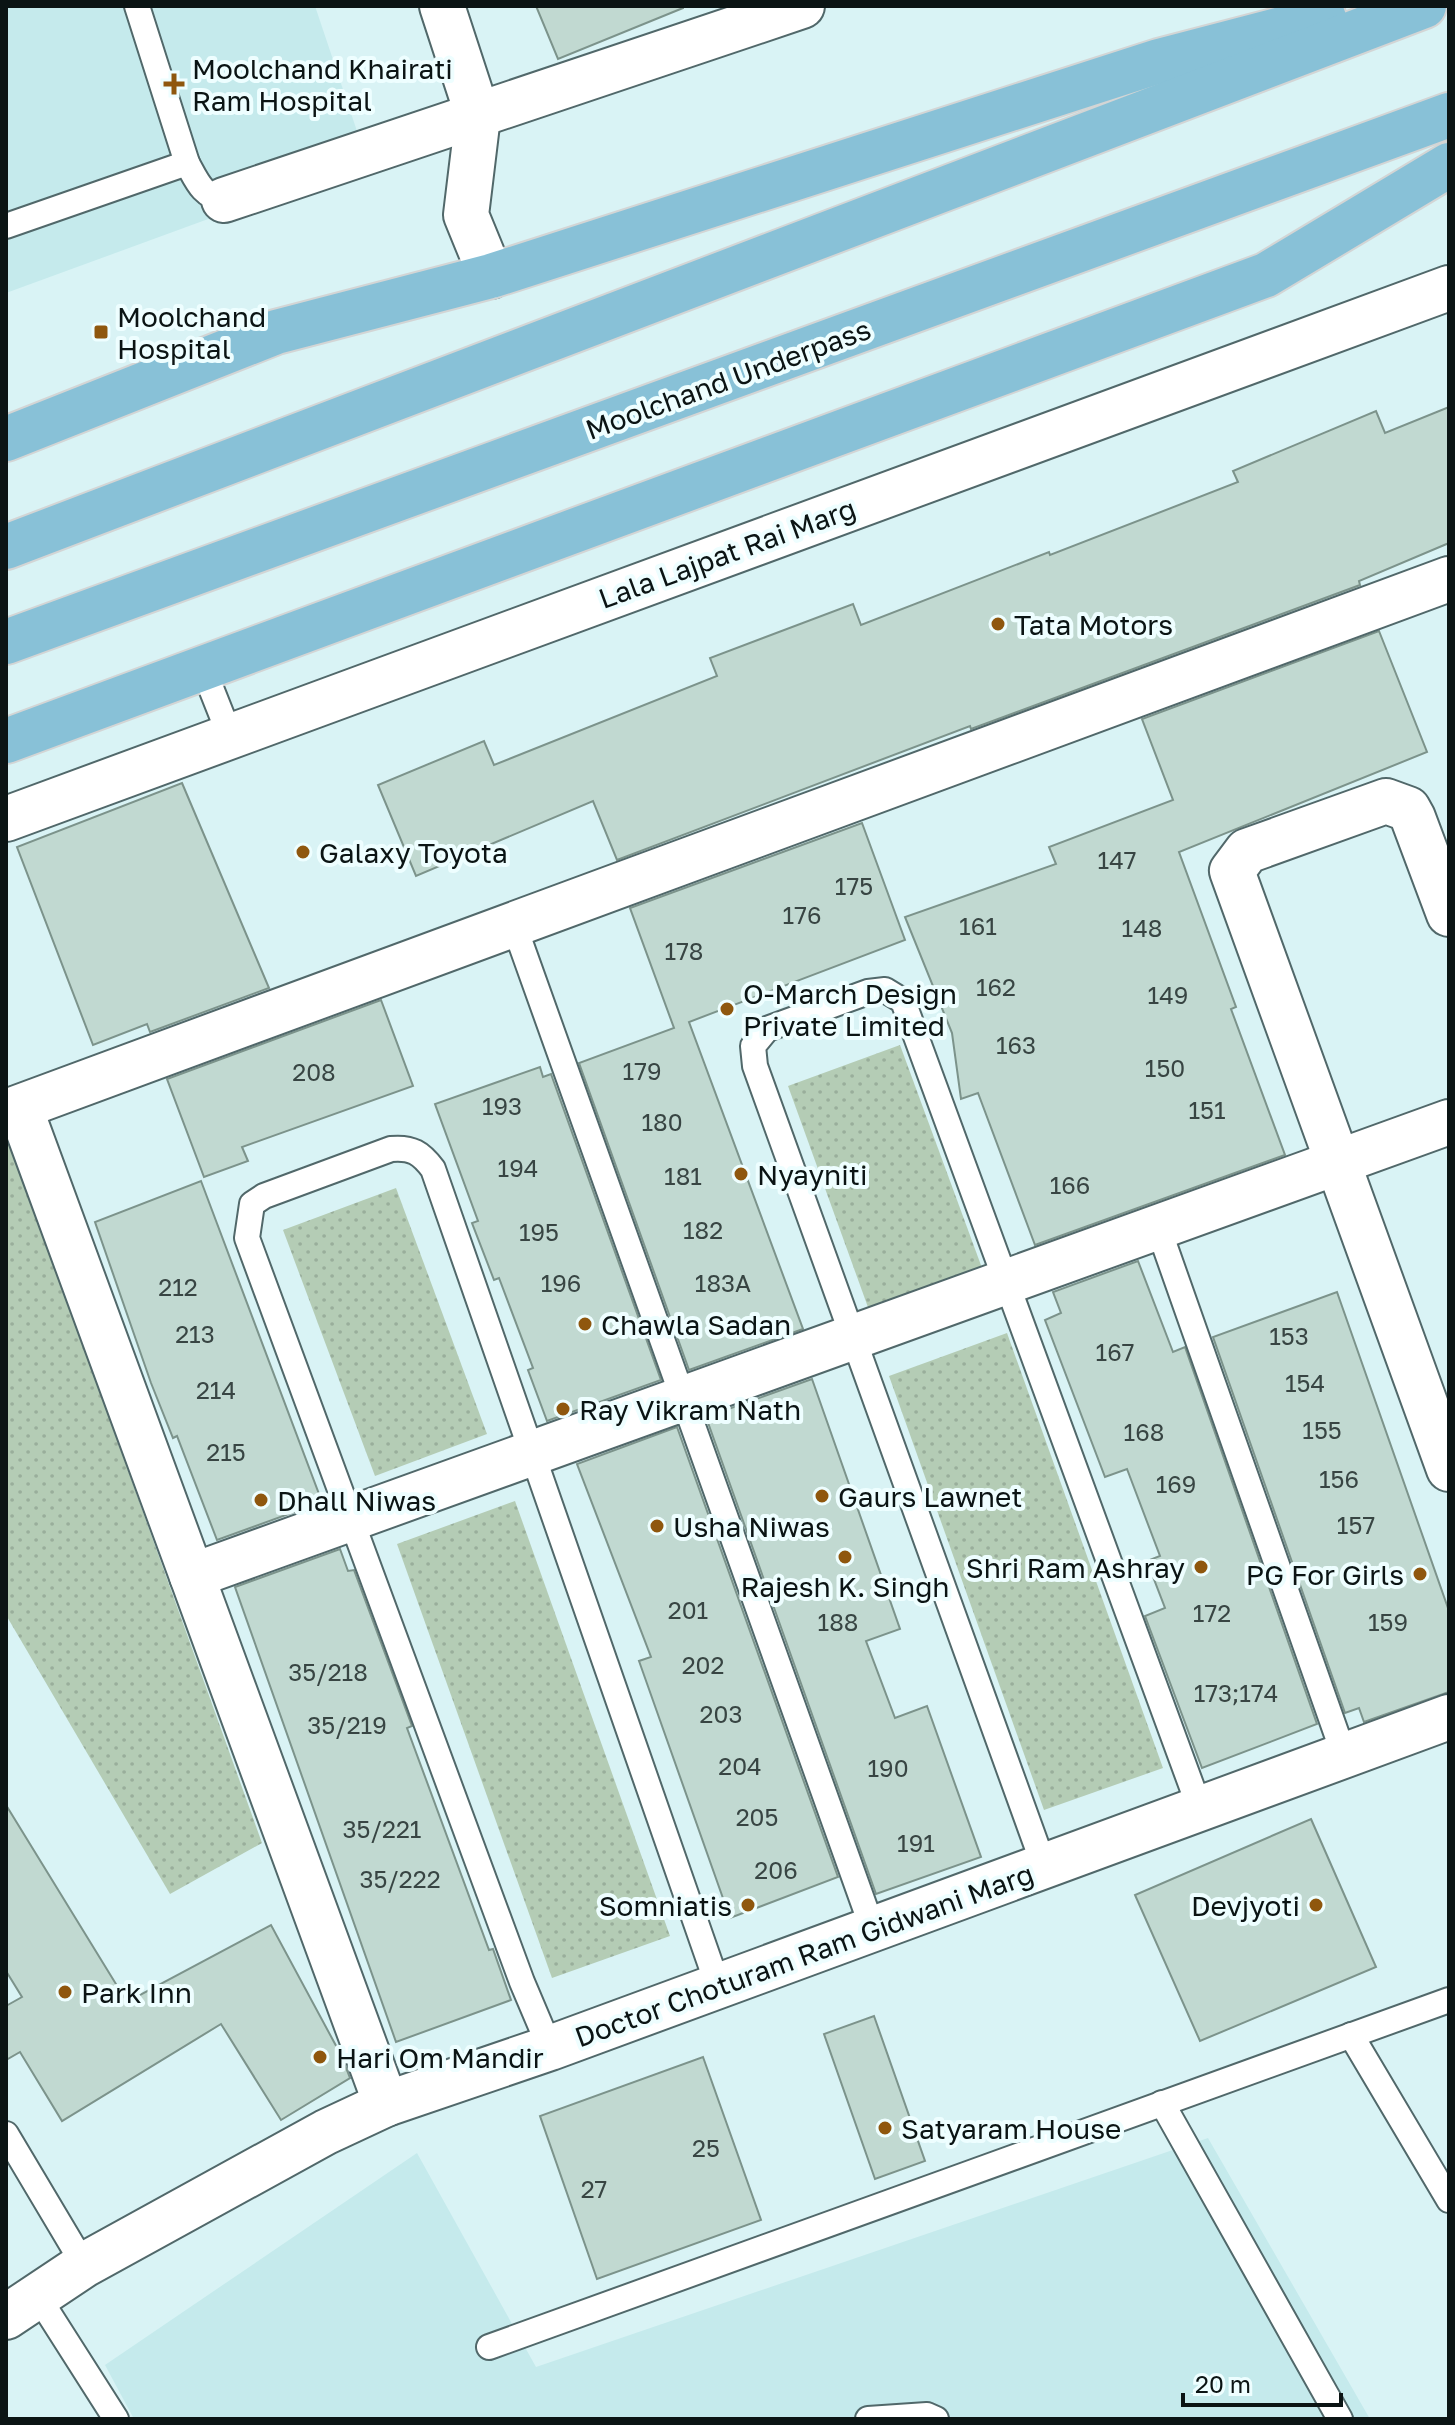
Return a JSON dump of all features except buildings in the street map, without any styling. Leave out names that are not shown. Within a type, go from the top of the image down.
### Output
[{"type":"main road","points":[[6,439],[276,332],[491,276],[1159,61],[1368,6]]},
{"type":"main road","points":[[6,547],[1424,6]]},
{"type":"main road","name":"Moolchand Underpass","points":[[6,642],[1449,115]]},
{"type":"main road","points":[[6,741],[1266,275],[1449,165]]},
{"type":"street","points":[[442,6],[478,116],[466,215],[491,276]]},
{"type":"street","points":[[224,200],[802,6]]},
{"type":"street","name":"Lala Lajpat Rai Marg","points":[[6,819],[1449,288]]},
{"type":"street","points":[[386,2104],[192,1576],[13,1110],[1449,579]]},
{"type":"street","points":[[1449,914],[1408,809],[1386,801],[1247,851],[1232,871],[1449,1469]]},
{"type":"street","points":[[192,1576],[1449,1122]]},
{"type":"street","name":"Doctor Choturam Ram Gidwani Marg","points":[[21,2306],[84,2265],[326,2132],[386,2104],[550,2048],[1449,1717]]},
{"type":"lane","points":[[137,6],[187,163],[199,186],[211,198],[224,200]]},
{"type":"lane","points":[[6,226],[187,163]]},
{"type":"lane","points":[[203,668],[230,736]]},
{"type":"lane","points":[[514,925],[873,1930]]},
{"type":"lane","points":[[1044,1866],[755,1066],[753,1046],[767,1029],[868,992],[885,990],[903,1001],[1200,1809]]},
{"type":"lane","points":[[550,2048],[522,1982],[247,1238],[247,1221],[252,1204],[264,1196],[391,1149],[406,1148],[422,1154],[433,1169],[718,1986]]},
{"type":"lane","points":[[1158,1227],[1344,1755]]},
{"type":"lane","points":[[489,2347],[1449,2000]]},
{"type":"lane","points":[[1351,2035],[1449,2200]]},
{"type":"lane","points":[[1162,2103],[1340,2419]]},
{"type":"lane","points":[[6,2134],[84,2265]]},
{"type":"lane","points":[[21,2306],[116,2419]]},
{"type":"lane","points":[[868,2419],[927,2415],[936,2419]]},
{"type":"shaded area","name":"Moolchand Khairati Ram Hospital","points":[[6,6],[315,6],[367,161],[6,293]]},
{"type":"shaded area","points":[[1208,2138],[1370,2419],[134,2419],[105,2365],[417,2153],[536,2367]]},
{"type":"green space","points":[[900,1045],[982,1268],[869,1310],[788,1086]]},
{"type":"green space","points":[[6,1131],[262,1843],[170,1894],[6,1615]]},
{"type":"green space","points":[[396,1188],[487,1434],[375,1476],[283,1230]]},
{"type":"green space","points":[[1007,1333],[1163,1768],[1044,1810],[889,1376]]},
{"type":"green space","points":[[515,1501],[670,1936],[552,1978],[397,1544]]},
{"type":"place","name":"Moolchand Khairati Ram Hospital","points":[[174,84]]},
{"type":"place","name":"Moolchand Hospital","points":[[101,332]]},
{"type":"place","name":"Tata Motors","points":[[998,624]]},
{"type":"place","name":"Galaxy Toyota","points":[[303,852]]},
{"type":"place","name":"O-March Design Private Limited","points":[[727,1009]]},
{"type":"place","name":"Nyayniti","points":[[741,1174]]},
{"type":"place","name":"Chawla Sadan","points":[[585,1324]]},
{"type":"place","name":"Ray Vikram Nath","points":[[563,1409]]},
{"type":"place","name":"Gaurs Lawnet","points":[[822,1496]]},
{"type":"place","name":"Dhall Niwas","points":[[261,1500]]},
{"type":"place","name":"Usha Niwas","points":[[657,1526]]},
{"type":"place","name":"Rajesh K. Singh","points":[[845,1557]]},
{"type":"place","name":"Shri Ram Ashray","points":[[1201,1567]]},
{"type":"place","name":"PG For Girls","points":[[1420,1574]]},
{"type":"place","name":"Somniatis","points":[[748,1905]]},
{"type":"place","name":"Devjyoti","points":[[1316,1905]]},
{"type":"place","name":"Park Inn","points":[[65,1992]]},
{"type":"place","name":"Hari Om Mandir","points":[[320,2057]]},
{"type":"place","name":"Satyaram House","points":[[885,2128]]}]
